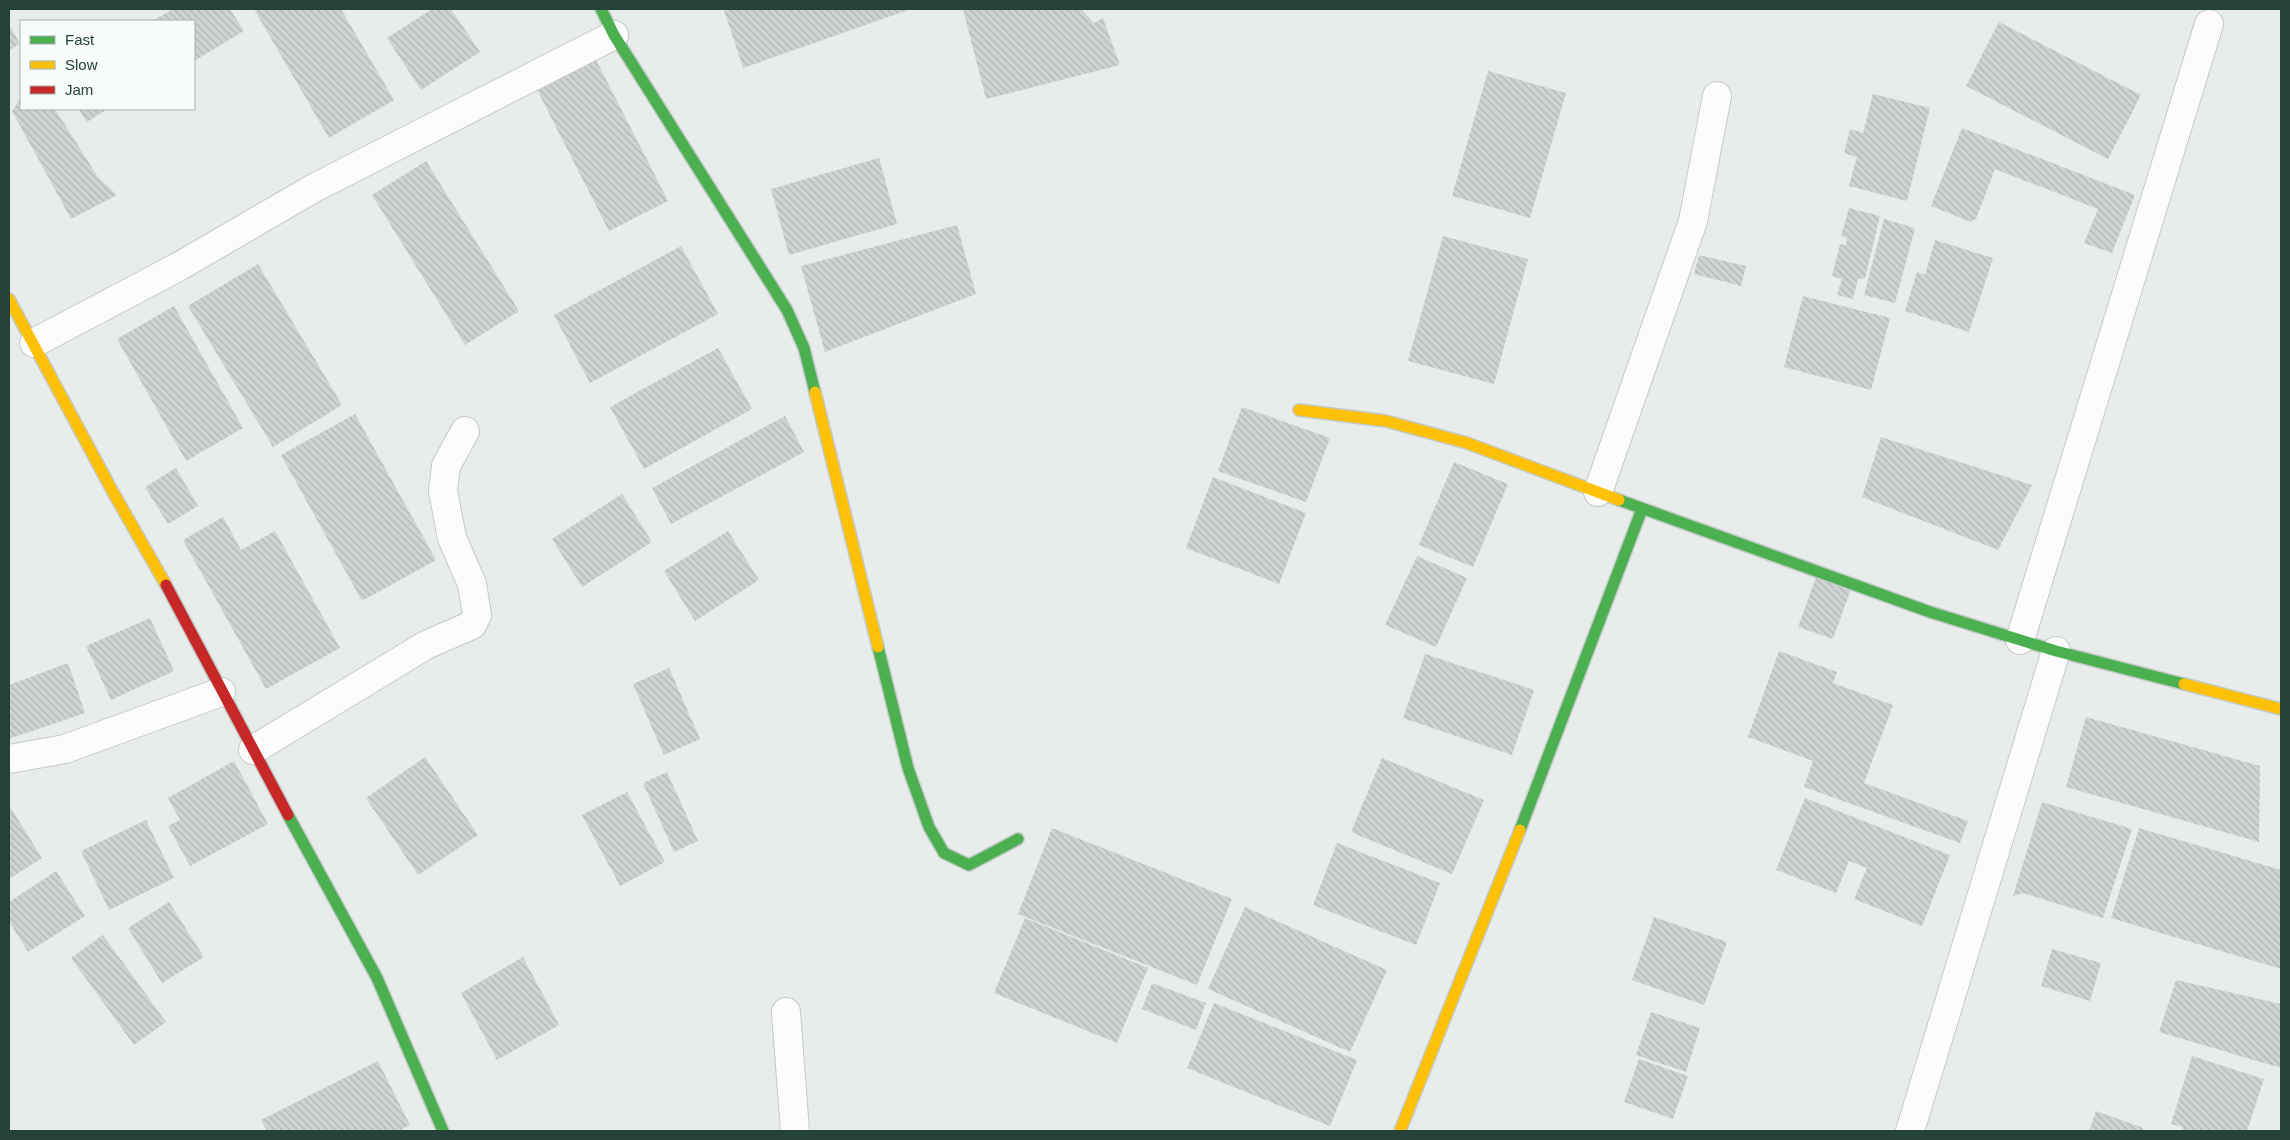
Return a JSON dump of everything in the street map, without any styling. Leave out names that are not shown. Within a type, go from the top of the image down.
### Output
[{"type":"street","points":[[601,9],[614,35],[787,310],[804,348],[908,768],[929,827],[944,853],[969,865],[1018,839]]},
{"type":"street","points":[[2020,640],[2209,24]]},
{"type":"street","points":[[34,343],[178,267],[314,188],[614,35]]},
{"type":"street","points":[[1598,492],[1693,221],[1717,96]]},
{"type":"street","points":[[9,300],[34,343],[114,494],[158,569],[221,692],[377,978],[443,1131]]},
{"type":"street","points":[[1300,410],[1378,420],[1468,443],[1642,509],[1930,612],[2056,651],[2281,709]]},
{"type":"street","points":[[253,750],[426,645],[472,625],[476,615],[472,584],[452,538],[443,491],[446,466],[465,431]]},
{"type":"street","points":[[1400,1131],[1506,867],[1642,509]]},
{"type":"street","points":[[1910,1131],[2056,651]]},
{"type":"street","points":[[9,758],[66,749],[221,692]]},
{"type":"street","points":[[786,1012],[795,1131]]},
{"type":"building","points":[[173,9],[230,9],[244,31],[195,60],[195,20],[154,20]]},
{"type":"building","points":[[254,9],[341,9],[394,100],[329,138]]},
{"type":"building","points":[[432,9],[451,9],[480,52],[421,90],[387,38]]},
{"type":"building","points":[[911,9],[743,68],[724,10]]},
{"type":"building","points":[[963,9],[1081,9],[1094,23],[1103,18],[1120,65],[986,99]]},
{"type":"building","points":[[1999,22],[2141,95],[2108,159],[1966,86]]},
{"type":"building","points":[[9,24],[20,44],[9,50]]},
{"type":"building","points":[[595,58],[668,201],[609,231],[536,88]]},
{"type":"building","points":[[1488,71],[1566,93],[1530,218],[1452,196]]},
{"type":"building","points":[[1873,94],[1930,108],[1907,201],[1849,186],[1857,157],[1844,153],[1850,129],[1863,133]]},
{"type":"building","points":[[20,99],[20,110],[56,110],[98,177],[117,195],[71,219],[12,111]]},
{"type":"building","points":[[79,110],[106,110],[87,122]]},
{"type":"building","points":[[1962,128],[2135,195],[2112,253],[2084,243],[2098,209],[1995,169],[1976,219],[1971,222],[1931,206]]},
{"type":"building","points":[[879,158],[897,224],[789,255],[771,189]]},
{"type":"building","points":[[426,161],[519,311],[465,345],[372,195]]},
{"type":"building","points":[[1849,208],[1880,216],[1865,278],[1858,279],[1853,299],[1837,295],[1842,279],[1832,276],[1840,244],[1846,245],[1847,238],[1841,236]]},
{"type":"building","points":[[1884,219],[1915,228],[1895,303],[1864,295]]},
{"type":"building","points":[[957,225],[976,294],[825,352],[801,266]]},
{"type":"building","points":[[1443,236],[1528,259],[1494,384],[1408,361]]},
{"type":"building","points":[[1935,240],[1993,258],[1969,332],[1905,311],[1917,272],[1925,275]]},
{"type":"building","points":[[681,246],[718,314],[590,383],[554,315]]},
{"type":"building","points":[[1699,255],[1746,266],[1741,286],[1694,274]]},
{"type":"building","points":[[258,264],[342,405],[273,447],[188,306]]},
{"type":"building","points":[[1803,296],[1890,318],[1871,390],[1784,367]]},
{"type":"building","points":[[174,306],[243,428],[186,461],[117,339]]},
{"type":"building","points":[[718,348],[752,409],[644,469],[610,407]]},
{"type":"building","points":[[1242,407],[1330,438],[1306,502],[1218,471]]},
{"type":"building","points":[[355,414],[436,560],[362,601],[281,455]]},
{"type":"building","points":[[785,416],[804,452],[671,524],[652,488]]},
{"type":"building","points":[[1881,437],[2032,485],[1998,550],[1862,497]]},
{"type":"building","points":[[1454,462],[1508,484],[1473,567],[1419,545]]},
{"type":"building","points":[[176,468],[198,506],[168,524],[145,487]]},
{"type":"building","points":[[1213,477],[1306,513],[1279,584],[1186,548]]},
{"type":"building","points":[[622,494],[652,542],[582,587],[552,539]]},
{"type":"building","points":[[223,517],[241,550],[275,531],[340,648],[266,689],[183,540]]},
{"type":"building","points":[[728,531],[759,580],[695,621],[664,571]]},
{"type":"building","points":[[1417,556],[1467,578],[1436,647],[1385,625]]},
{"type":"building","points":[[1816,577],[1851,589],[1833,639],[1798,627]]},
{"type":"building","points":[[150,618],[174,671],[111,700],[86,646]]},
{"type":"building","points":[[1779,651],[1837,672],[1833,683],[1893,705],[1864,783],[1968,821],[1960,843],[1804,787],[1813,761],[1748,737]]},
{"type":"building","points":[[1425,654],[1534,690],[1512,755],[1403,718]]},
{"type":"building","points":[[68,663],[85,713],[9,739],[9,685]]},
{"type":"building","points":[[669,668],[700,739],[664,755],[633,684]]},
{"type":"building","points":[[2086,717],[2260,766],[2259,842],[2066,787]]},
{"type":"building","points":[[425,757],[478,835],[418,875],[366,798]]},
{"type":"building","points":[[1382,758],[1484,800],[1452,874],[1351,832]]},
{"type":"building","points":[[234,761],[268,824],[190,866],[168,826],[180,820],[168,798]]},
{"type":"building","points":[[667,772],[698,841],[674,852],[643,783]]},
{"type":"building","points":[[627,792],[665,862],[620,886],[582,815]]},
{"type":"building","points":[[1805,798],[1950,855],[1922,926],[1854,899],[1867,868],[1849,861],[1836,893],[1776,870]]},
{"type":"building","points":[[2042,802],[2132,829],[2103,918],[2023,893],[2013,896]]},
{"type":"building","points":[[9,805],[42,858],[9,879]]},
{"type":"building","points":[[146,820],[174,878],[109,910],[81,851]]},
{"type":"building","points":[[1052,828],[1232,899],[1197,985],[1018,914]]},
{"type":"building","points":[[2139,828],[2281,870],[2281,969],[2111,918]]},
{"type":"building","points":[[1337,843],[1440,883],[1416,945],[1313,905]]},
{"type":"building","points":[[56,871],[85,916],[28,952],[9,921],[9,902]]},
{"type":"building","points":[[169,902],[204,957],[162,983],[128,928]]},
{"type":"building","points":[[1245,907],[1387,970],[1350,1052],[1208,989]]},
{"type":"building","points":[[1654,917],[1727,942],[1704,1005],[1632,980]]},
{"type":"building","points":[[1025,918],[1148,968],[1117,1043],[994,993]]},
{"type":"building","points":[[103,935],[166,1022],[134,1045],[71,958]]},
{"type":"building","points":[[2052,949],[2101,963],[2090,1001],[2041,986]]},
{"type":"building","points":[[523,957],[559,1025],[497,1060],[461,993]]},
{"type":"building","points":[[2176,980],[2281,1004],[2281,1068],[2159,1032]]},
{"type":"building","points":[[1152,983],[1206,1003],[1196,1030],[1142,1009]]},
{"type":"building","points":[[1214,1003],[1357,1060],[1330,1126],[1187,1068]]},
{"type":"building","points":[[1651,1012],[1700,1028],[1686,1072],[1636,1055]]},
{"type":"building","points":[[2192,1056],[2264,1079],[2247,1131],[2183,1131],[2183,1127],[2171,1124]]},
{"type":"building","points":[[1639,1059],[1688,1076],[1673,1119],[1624,1102]]},
{"type":"building","points":[[378,1061],[410,1125],[399,1131],[267,1131],[261,1120]]},
{"type":"building","points":[[2096,1111],[2143,1128],[2142,1131],[2089,1131]]},
{"type":"traffic: fast","points":[[601,9],[614,35],[787,310],[804,348],[815,392]]},
{"type":"traffic: fast","points":[[1619,500],[1930,612],[2056,651],[2184,684]]},
{"type":"traffic: fast","points":[[1520,830],[1642,509]]},
{"type":"traffic: fast","points":[[878,647],[908,768],[929,827],[944,853],[969,865],[1018,839]]},
{"type":"traffic: fast","points":[[288,815],[377,978],[443,1131]]},
{"type":"traffic: slow","points":[[9,299],[114,494],[166,585]]},
{"type":"traffic: slow","points":[[815,392],[878,647]]},
{"type":"traffic: slow","points":[[1299,410],[1386,421],[1467,443],[1619,500]]},
{"type":"traffic: slow","points":[[2184,684],[2281,709]]},
{"type":"traffic: slow","points":[[1400,1131],[1520,830]]},
{"type":"traffic: jam","points":[[166,585],[288,815]]}]
